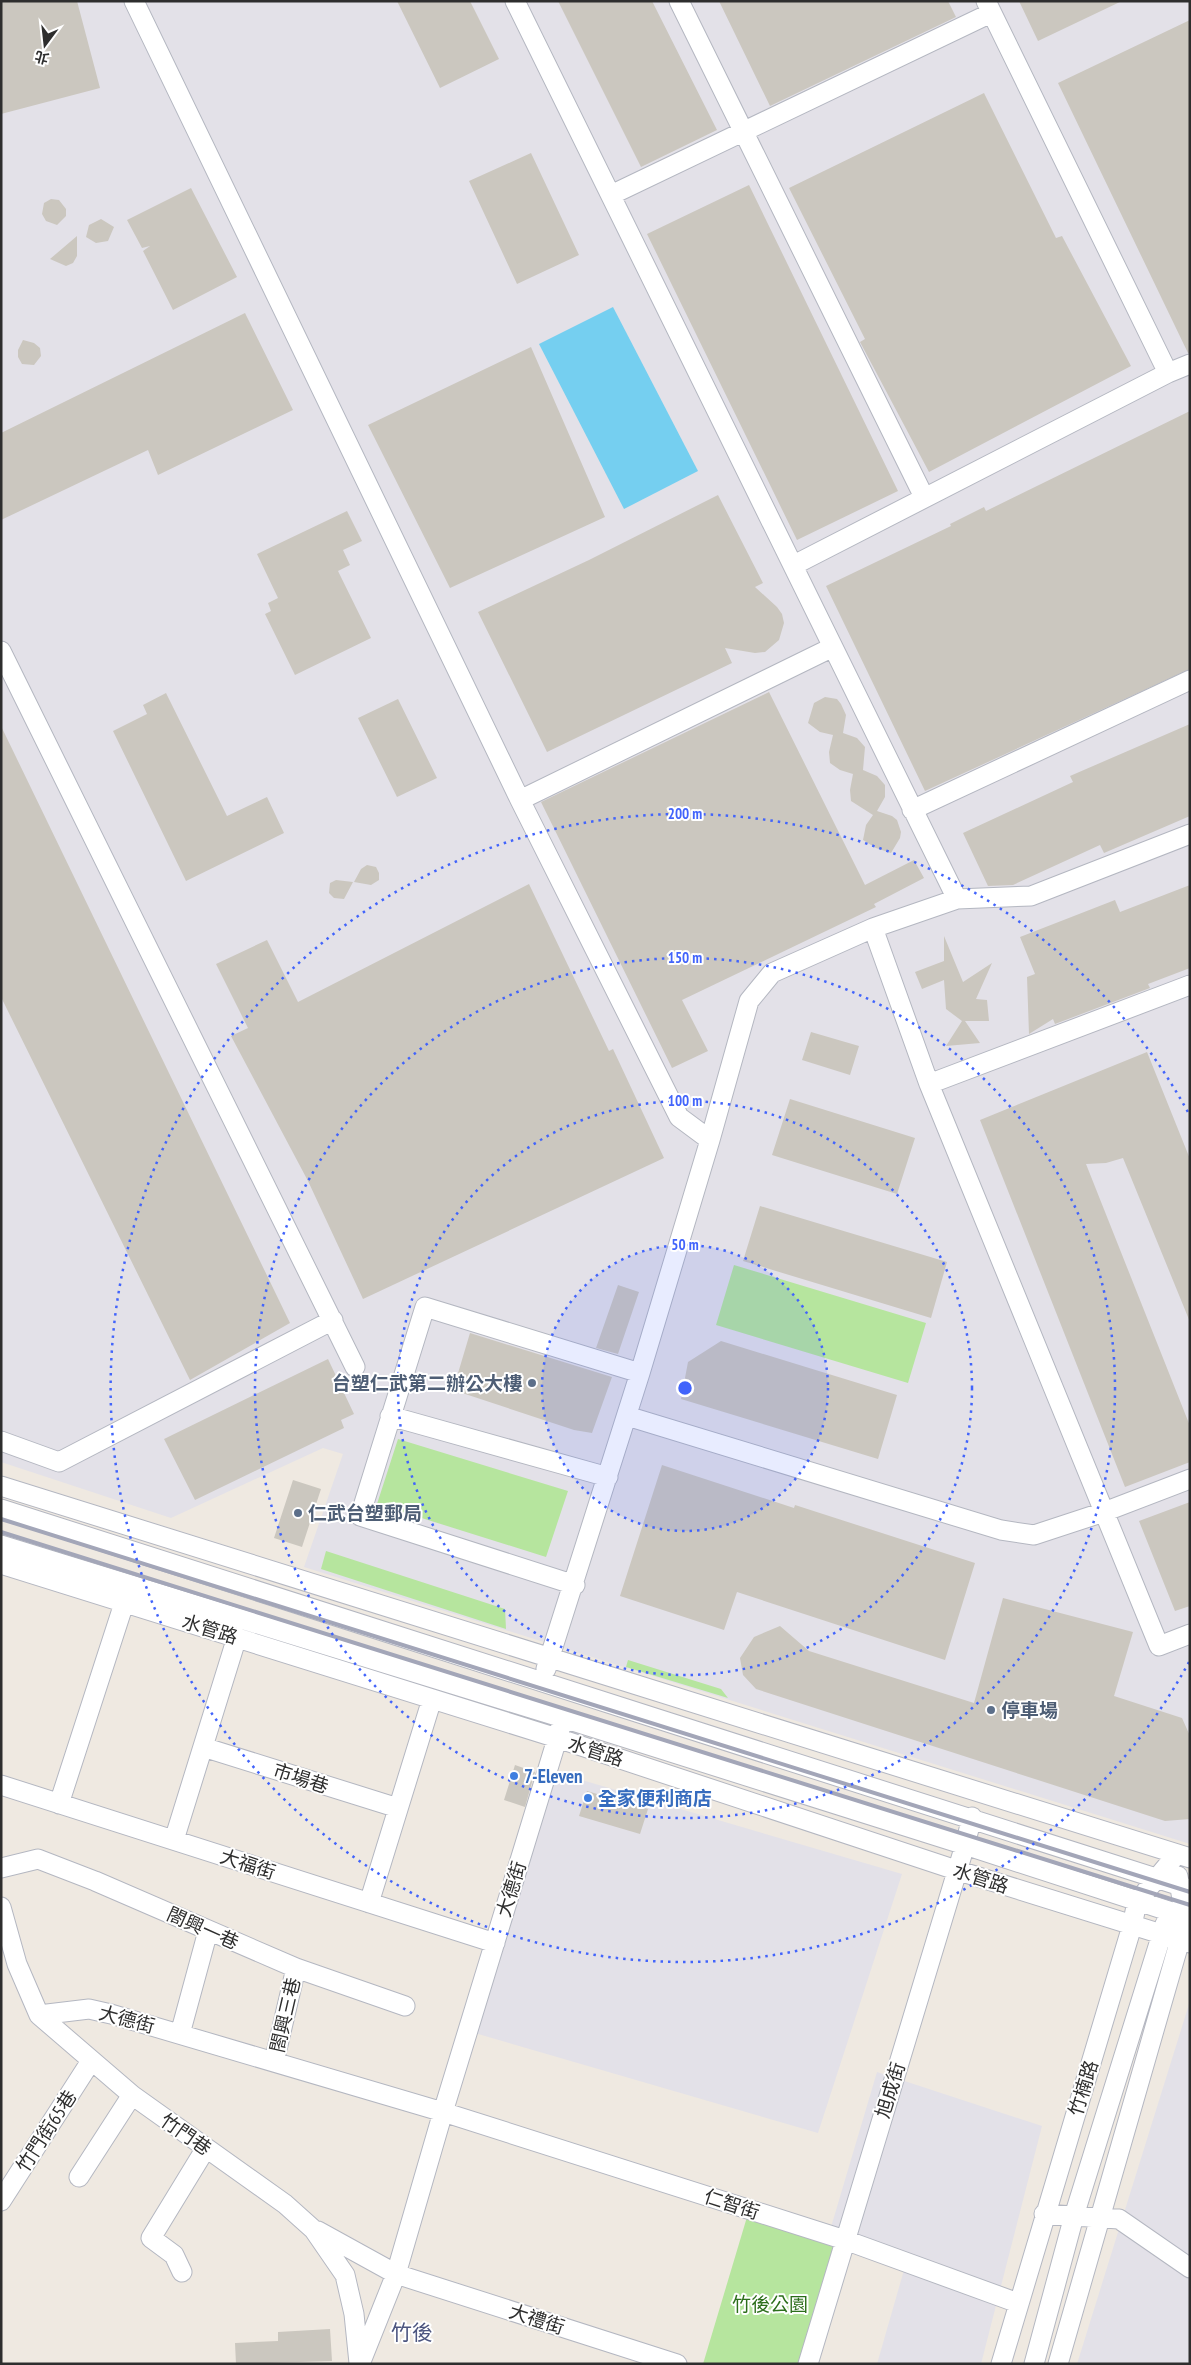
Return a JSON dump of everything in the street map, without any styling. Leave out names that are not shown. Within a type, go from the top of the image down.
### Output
[{"type":"street","points":[[134,1],[520,800],[679,1117],[710,1140]]},
{"type":"street","points":[[515,1],[957,899]]},
{"type":"street","points":[[679,1],[924,497]]},
{"type":"street","points":[[611,195],[744,132],[988,7],[1168,373]]},
{"type":"street","points":[[794,565],[1168,373],[1190,364]]},
{"type":"street","points":[[520,800],[833,647]]},
{"type":"street","points":[[1,651],[355,1367]]},
{"type":"street","points":[[912,810],[1190,680]]},
{"type":"street","points":[[542,1682],[575,1585],[627,1416],[710,1140],[749,1002],[772,974],[873,928],[957,899],[1031,896],[1190,834]]},
{"type":"street","points":[[873,928],[929,1084],[1159,1646],[1190,1634]]},
{"type":"street","points":[[929,1084],[1190,985]]},
{"type":"street","points":[[575,1585],[360,1516],[390,1416],[425,1307],[640,1373]]},
{"type":"street","points":[[1,1441],[59,1462],[333,1320]]},
{"type":"street","points":[[390,1416],[608,1477]]},
{"type":"street","points":[[627,1416],[1001,1530],[1034,1535],[1104,1512],[1190,1479]]},
{"type":"street","points":[[1,1486],[1183,1856]]},
{"type":"street","points":[[1,1509],[572,1692],[972,1817],[1184,1887]]},
{"type":"street","name":"水管路","points":[[1,1545],[238,1638],[557,1738],[956,1870],[1177,1940]]},
{"type":"street","name":"水管路","points":[[1,1564],[127,1594],[563,1718],[1181,1915]]},
{"type":"street","points":[[59,1804],[127,1594]]},
{"type":"street","points":[[174,1840],[238,1638]]},
{"type":"street","name":"大德街","points":[[360,2364],[396,2274],[443,2112],[580,1667]]},
{"type":"street","points":[[369,1903],[432,1699]]},
{"type":"street","name":"市場巷","points":[[203,1747],[398,1808]]},
{"type":"street","name":"大福街","points":[[1,1785],[495,1942]]},
{"type":"street","name":"旭成街","points":[[808,2364],[972,1817]]},
{"type":"street","name":"竹楠路","points":[[1001,2364],[1044,2214],[1132,1926],[1137,1902],[1157,1878],[1183,1856]]},
{"type":"street","name":"竹楠路","points":[[1058,2364],[1177,1940],[1184,1887],[1183,1856]]},
{"type":"street","name":"閤興一巷","points":[[1,1868],[38,1859],[96,1880],[208,1931],[296,1968],[405,2006]]},
{"type":"street","name":"竹門巷","points":[[1,1907],[17,1964],[39,2015],[132,2095],[285,2204],[314,2230],[345,2275],[354,2314],[360,2364]]},
{"type":"street","points":[[180,2034],[208,1931]]},
{"type":"street","name":"竹楠路","points":[[1034,2364],[1074,2216],[1177,1940]]},
{"type":"street","name":"閤興三巷","points":[[274,2062],[296,1968]]},
{"type":"street","name":"大德街","points":[[39,2015],[89,2009],[443,2112]]},
{"type":"street","name":"竹門街65巷","points":[[1,2201],[91,2061]]},
{"type":"street","points":[[79,2177],[132,2095]]},
{"type":"street","name":"仁智街","points":[[443,2112],[845,2240],[1018,2303]]},
{"type":"street","points":[[182,2272],[174,2255],[151,2238],[206,2148]]},
{"type":"street","points":[[1044,2214],[1118,2219],[1190,2268]]},
{"type":"street","name":"大禮街","points":[[314,2230],[396,2274],[677,2364]]},
{"type":"shaded area","points":[[1,1],[1190,1],[1190,1844],[304,1567],[343,1454],[323,1448],[171,1518],[1,1462]]},
{"type":"shaded area","points":[[541,1768],[902,1874],[818,2133],[461,2029]]},
{"type":"shaded area","points":[[1190,2001],[1190,2364],[1077,2364]]},
{"type":"shaded area","points":[[877,2072],[1042,2126],[981,2364],[877,2364],[904,2270],[826,2244]]},
{"type":"green space","points":[[734,1265],[926,1323],[908,1383],[716,1325]]},
{"type":"green space","points":[[398,1439],[568,1491],[546,1557],[377,1504]]},
{"type":"green space","points":[[326,1551],[505,1609],[506,1629],[321,1569]]},
{"type":"green space","points":[[628,1660],[721,1689],[728,1698],[626,1667]]},
{"type":"green space","name":"竹後公園","points":[[747,2217],[837,2244],[801,2364],[703,2364]]},
{"type":"water","points":[[613,307],[698,471],[624,509],[539,344]]},
{"type":"building","points":[[1,1],[77,1],[100,88],[1,114]]},
{"type":"building","points":[[397,1],[470,1],[499,59],[440,88]]},
{"type":"building","points":[[558,1],[652,1],[717,130],[641,167]]},
{"type":"building","points":[[719,1],[948,1],[956,17],[770,106]]},
{"type":"building","points":[[1019,1],[1122,1],[1038,41]]},
{"type":"building","points":[[1190,20],[1190,353],[1188,353],[1058,83]]},
{"type":"building","points":[[984,93],[1056,238],[1062,236],[1131,366],[929,472],[860,342],[865,339],[789,188]]},
{"type":"building","points":[[531,153],[579,255],[517,284],[469,181]]},
{"type":"building","points":[[749,185],[898,491],[797,540],[647,234]]},
{"type":"building","points":[[191,188],[237,277],[173,310],[143,251],[150,246],[142,248],[127,220]]},
{"type":"building","points":[[51,199],[59,200],[66,209],[66,216],[57,225],[46,221],[42,214],[44,203]]},
{"type":"building","points":[[101,219],[114,227],[108,241],[96,243],[86,237],[89,225]]},
{"type":"building","points":[[77,236],[77,256],[73,263],[66,266],[50,259]]},
{"type":"building","points":[[245,313],[293,410],[158,475],[148,450],[1,520],[1,433]]},
{"type":"building","points":[[23,340],[34,343],[40,348],[41,356],[34,365],[22,364],[18,357],[18,350]]},
{"type":"building","points":[[531,347],[605,517],[450,588],[368,425]]},
{"type":"building","points":[[1190,411],[1190,669],[925,791],[826,586],[951,526],[950,524],[984,507],[986,511]]},
{"type":"building","points":[[718,495],[763,583],[755,587],[782,614],[784,623],[779,640],[765,652],[755,653],[725,648],[732,663],[547,752],[478,612],[589,560]]},
{"type":"building","points":[[347,511],[362,541],[343,550],[350,565],[338,571],[371,638],[295,675],[265,614],[271,611],[268,603],[278,598],[257,554]]},
{"type":"building","points":[[769,692],[865,885],[914,860],[924,878],[874,904],[876,907],[682,1000],[708,1051],[672,1068],[541,802]]},
{"type":"building","points":[[166,693],[227,816],[267,797],[284,833],[186,881],[113,731],[147,714],[143,705]]},
{"type":"building","points":[[825,697],[837,699],[841,704],[846,715],[843,733],[857,738],[865,747],[863,770],[877,776],[885,785],[885,797],[877,811],[892,816],[897,820],[901,832],[900,838],[891,853],[876,848],[863,840],[866,825],[873,815],[851,801],[850,790],[853,774],[840,770],[830,763],[829,752],[833,735],[820,732],[808,723],[814,703]]},
{"type":"building","points":[[398,699],[437,778],[397,797],[358,718]]},
{"type":"building","points":[[1190,724],[1190,816],[1104,853],[1100,845],[1013,885],[988,886],[963,833],[1073,782],[1070,776]]},
{"type":"building","points":[[1,726],[290,1323],[190,1380],[1,997]]},
{"type":"building","points":[[367,865],[376,867],[379,873],[379,880],[371,885],[354,882],[361,869]]},
{"type":"building","points":[[336,880],[353,882],[344,899],[334,898],[329,893],[330,883]]},
{"type":"building","points":[[529,884],[609,1051],[613,1049],[664,1158],[363,1299],[308,1181],[231,1036],[248,1028],[216,964],[267,940],[298,1002]]},
{"type":"building","points":[[1190,885],[1190,968],[1148,984],[1150,988],[1055,1024],[1053,1019],[1029,1034],[1027,977],[1035,974],[1020,937],[1115,900],[1120,912]]},
{"type":"building","points":[[944,936],[963,982],[992,963],[976,999],[987,1000],[989,1021],[965,1021],[980,1043],[946,1046],[962,1021],[946,1009],[944,980],[922,989],[915,972],[944,961]]},
{"type":"building","points":[[811,1032],[859,1046],[850,1075],[802,1060]]},
{"type":"building","points":[[1147,1052],[1190,1159],[1190,1322],[1123,1158],[1106,1163],[1086,1164],[1190,1426],[1190,1462],[1125,1487],[980,1120]]},
{"type":"building","points":[[790,1099],[915,1138],[897,1194],[772,1155]]},
{"type":"building","points":[[760,1206],[947,1262],[931,1318],[743,1261]]},
{"type":"building","points":[[618,1285],[639,1292],[618,1354],[596,1348]]},
{"type":"building","name":"台塑仁武第二辦公大樓","points":[[470,1333],[612,1377],[592,1433],[574,1430],[453,1390]]},
{"type":"building","points":[[721,1341],[897,1395],[878,1459],[681,1399],[688,1362]]},
{"type":"building","points":[[328,1359],[354,1414],[341,1420],[344,1428],[195,1500],[164,1439]]},
{"type":"building","points":[[662,1465],[794,1508],[795,1505],[975,1563],[945,1660],[737,1592],[724,1630],[620,1596]]},
{"type":"building","name":"仁武台塑郵局","points":[[293,1480],[321,1489],[302,1547],[274,1538]]},
{"type":"building","points":[[1190,1502],[1190,1606],[1175,1611],[1139,1521]]},
{"type":"building","name":"停車場","points":[[1003,1598],[1133,1632],[1114,1696],[1182,1718],[1190,1736],[1190,1819],[1165,1821],[756,1689],[743,1675],[740,1658],[754,1637],[780,1626],[809,1651],[974,1703]]},
{"type":"building","points":[[515,1765],[535,1772],[525,1807],[504,1800]]},
{"type":"building","points":[[587,1791],[648,1809],[640,1834],[579,1816]]},
{"type":"building","points":[[330,2329],[332,2361],[236,2364],[235,2343],[278,2341],[278,2332]]},
{"type":"railway","points":[[1,1519],[1190,1892]]},
{"type":"railway","points":[[1,1532],[1190,1905]]},
{"type":"place","name":"台塑仁武第二辦公大樓","points":[[532,1383]]},
{"type":"place","name":"仁武台塑郵局","points":[[298,1513]]},
{"type":"place","name":"停車場","points":[[991,1710]]},
{"type":"place","name":"7-Eleven","points":[[514,1776]]},
{"type":"place","name":"全家便利商店","points":[[588,1798]]},
{"type":"district","name":"竹後","points":[[412,2333]]}]
